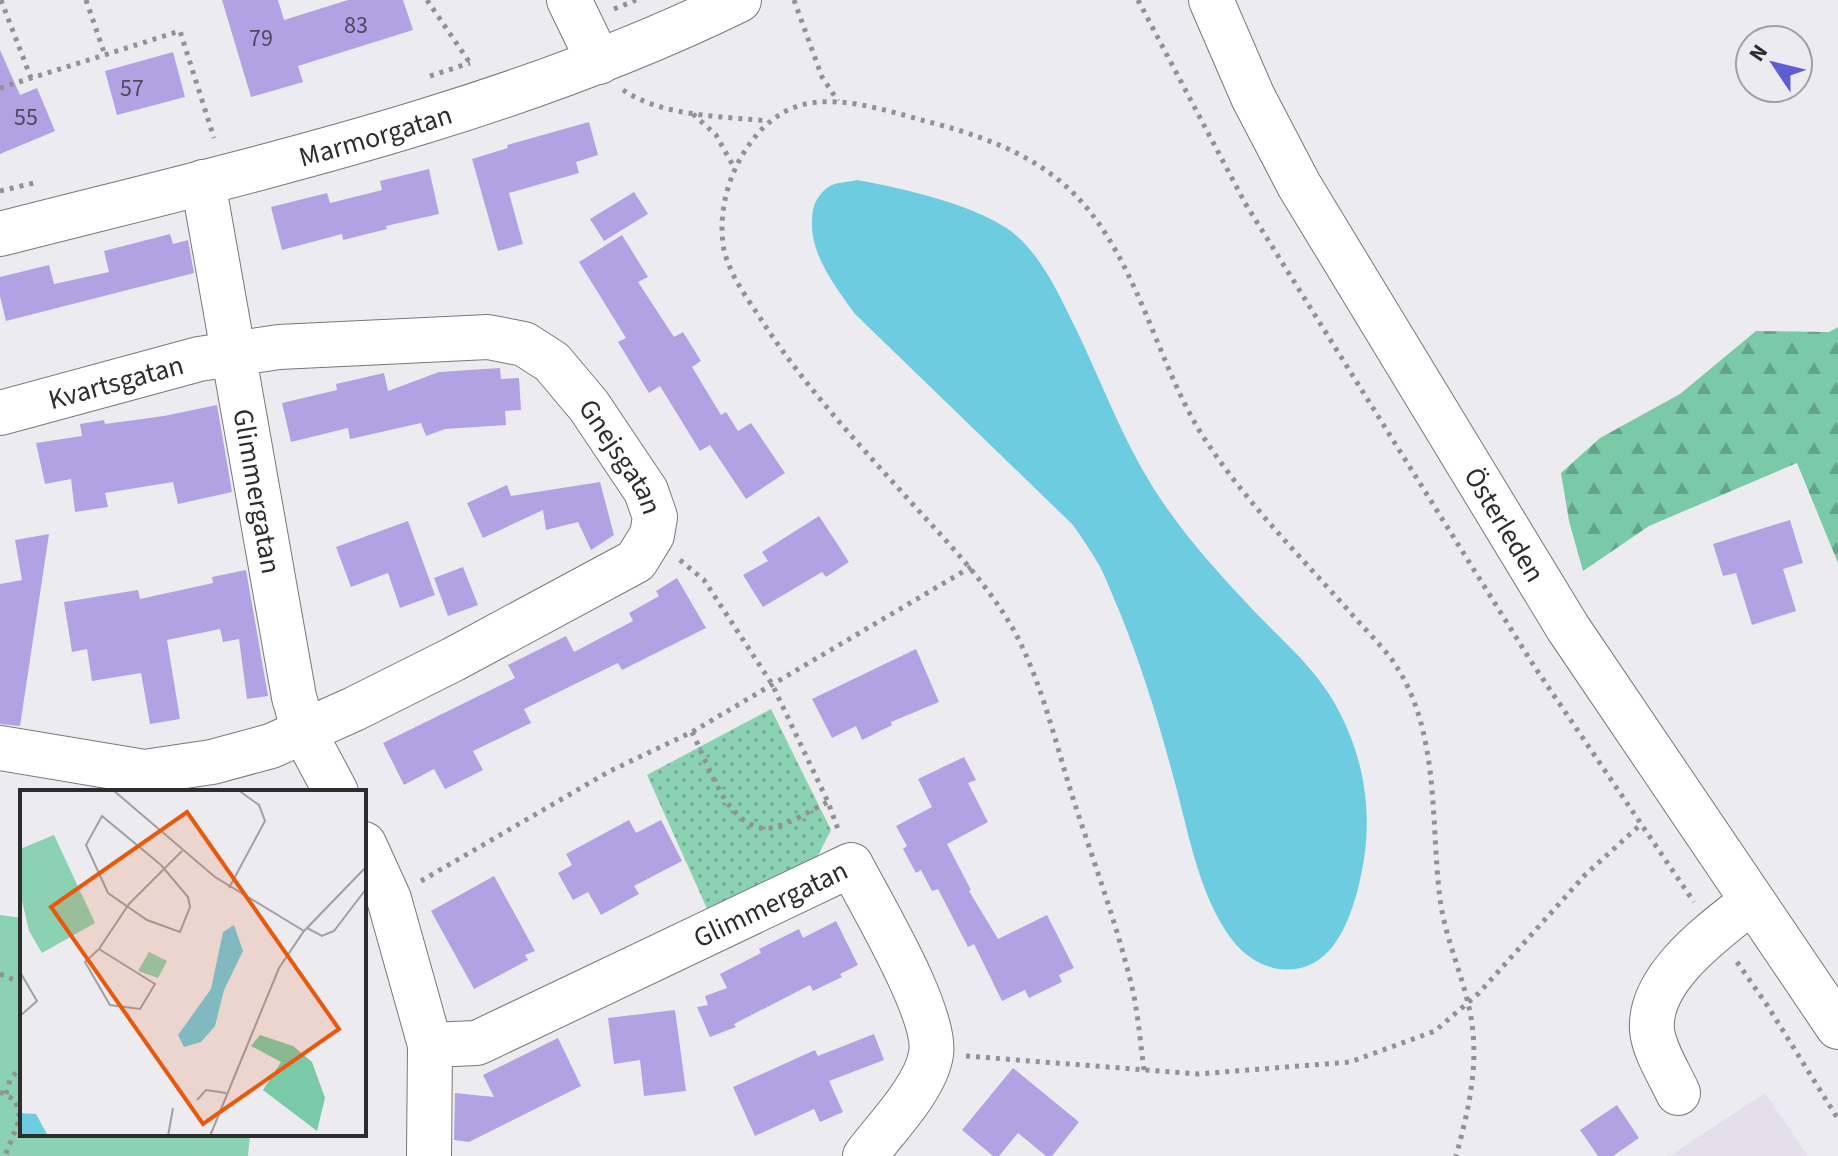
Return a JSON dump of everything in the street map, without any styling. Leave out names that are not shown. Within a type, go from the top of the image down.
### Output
[{"type":"street","name":"Marmorgatan","points":[[0,234],[202,162],[309,156],[599,62],[739,0]]},
{"type":"street","name":"Österleden","points":[[1211,0],[1253,97],[1299,185],[1568,628],[1838,1027]]},
{"type":"street","points":[[575,11],[599,62]]},
{"type":"street","name":"Glimmergatan","points":[[202,162],[294,697],[304,732],[335,790]]},
{"type":"street","name":"Gnejsgatan","points":[[233,355],[279,347],[488,337],[524,344],[552,362],[589,406],[646,491],[655,517],[652,535],[636,561],[454,659],[304,732]]},
{"type":"street","name":"Kvartsgatan","points":[[0,413],[199,359],[233,355]]},
{"type":"street","points":[[0,748],[144,772],[212,762],[271,746],[304,732]]},
{"type":"street","points":[[366,848],[389,899],[430,1045],[429,1156]]},
{"type":"street","name":"Glimmergatan","points":[[430,1045],[477,1043],[851,865],[920,1000],[930,1028],[932,1054]]},
{"type":"street","points":[[1678,1093],[1655,1045],[1652,1016],[1668,980],[1681,963],[1752,901]]},
{"type":"street","points":[[865,1156],[915,1091],[932,1054]]},
{"type":"path","points":[[1,0],[31,78]]},
{"type":"path","points":[[86,0],[105,55]]},
{"type":"path","points":[[427,0],[470,63]]},
{"type":"path","points":[[575,11],[636,0]]},
{"type":"path","points":[[794,0],[822,77],[838,102]]},
{"type":"path","points":[[1138,0],[1245,203],[1534,666],[1640,825],[1767,1005],[1838,1119]]},
{"type":"path","points":[[0,88],[180,31],[214,138],[202,162]]},
{"type":"path","points":[[428,77],[484,59]]},
{"type":"path","points":[[599,62],[606,76],[627,93],[649,103],[692,112],[769,121]]},
{"type":"path","points":[[1144,1070],[1132,986],[1040,691],[1014,632],[971,567],[848,432],[781,348],[734,278],[724,248],[723,218],[727,188],[752,140],[769,121],[788,109],[810,103],[838,102],[881,109],[976,135],[1018,152],[1053,174],[1081,198],[1101,225],[1132,282],[1179,397],[1231,479],[1392,659],[1410,694],[1422,729],[1430,773],[1440,900],[1473,1030],[1474,1061],[1469,1109],[1456,1156]]},
{"type":"path","points":[[692,112],[716,135],[735,169]]},
{"type":"path","points":[[214,138],[229,134]]},
{"type":"path","points":[[0,191],[43,181]]},
{"type":"path","points":[[652,535],[704,580],[772,684],[828,802],[851,865]]},
{"type":"path","points":[[389,899],[610,771],[692,732],[971,567]]},
{"type":"path","points":[[692,732],[731,810],[753,826],[772,828],[828,802]]},
{"type":"path","points":[[932,1054],[1198,1074],[1350,1062],[1435,1031],[1468,1003],[1585,875],[1640,825]]},
{"type":"path","points":[[0,974],[20,982]]},
{"type":"path","points":[[5,1156],[20,1118],[15,1100],[3,1093],[20,1068]]},
{"type":"shaded area","points":[[1765,1093],[1808,1156],[1669,1156]]},
{"type":"green space","points":[[1838,327],[1838,563],[1797,463],[1649,526],[1583,571],[1569,521],[1561,473],[1600,438],[1680,394],[1756,331],[1829,332]]},
{"type":"green space","points":[[771,709],[831,830],[813,865],[709,913],[647,775]]},
{"type":"green space","points":[[0,915],[20,918],[20,1136],[250,1136],[248,1156],[0,1156]]},
{"type":"water","points":[[857,180],[919,193],[964,207],[1003,226],[1028,247],[1058,292],[1125,436],[1160,498],[1205,557],[1303,661],[1340,713],[1362,773],[1367,816],[1364,859],[1360,882],[1345,926],[1333,946],[1309,965],[1282,969],[1256,961],[1233,941],[1221,922],[1195,860],[1134,648],[1102,570],[1073,525],[855,314],[830,278],[814,239],[814,206],[828,187]]},
{"type":"building","points":[[222,0],[278,0],[284,20],[348,0],[403,0],[413,30],[298,66],[303,82],[251,97]]},
{"type":"building","points":[[0,50],[20,95],[37,88],[55,131],[0,154]]},
{"type":"building","points":[[173,52],[185,97],[117,115],[105,71]]},
{"type":"building","points":[[589,122],[598,155],[576,162],[579,173],[509,193],[523,244],[498,251],[472,159],[508,148],[507,145]]},
{"type":"building","points":[[429,169],[439,214],[343,240],[342,234],[282,250],[271,207],[327,193],[330,203],[382,190],[380,181]]},
{"type":"building","points":[[634,192],[648,214],[604,241],[590,219]]},
{"type":"building","points":[[170,234],[173,244],[188,240],[194,273],[6,321],[0,296],[0,277],[49,265],[54,284],[109,272],[104,251]]},
{"type":"building","points":[[622,235],[648,277],[638,282],[674,337],[683,332],[701,361],[692,367],[721,415],[726,412],[738,431],[751,423],[785,473],[746,499],[710,445],[700,451],[660,386],[649,393],[618,342],[626,338],[579,262]]},
{"type":"building","points":[[500,368],[501,379],[519,378],[521,410],[505,411],[506,425],[445,429],[426,436],[421,423],[350,439],[348,428],[291,442],[282,403],[337,390],[336,384],[384,373],[388,391],[439,372]]},
{"type":"building","points":[[217,405],[232,492],[178,504],[173,482],[105,493],[108,507],[75,512],[71,479],[45,484],[36,443],[82,436],[80,424],[164,416]]},
{"type":"building","points":[[600,482],[614,535],[591,550],[578,522],[546,530],[543,510],[483,538],[467,503],[507,485],[511,496]]},
{"type":"building","points":[[819,516],[849,562],[826,577],[822,572],[763,607],[743,575],[768,561],[762,552]]},
{"type":"building","points":[[1790,520],[1803,563],[1783,569],[1796,611],[1752,625],[1736,573],[1723,576],[1713,544]]},
{"type":"building","points":[[408,521],[435,595],[400,608],[388,573],[351,587],[336,547]]},
{"type":"building","points":[[49,534],[20,726],[0,724],[0,584],[22,580],[15,540]]},
{"type":"building","points":[[463,567],[478,605],[448,616],[434,578]]},
{"type":"building","points":[[246,570],[268,696],[247,699],[239,639],[223,642],[220,629],[167,640],[180,719],[150,724],[141,673],[92,681],[87,649],[72,652],[64,602],[138,590],[140,599],[213,583],[212,577]]},
{"type":"building","points":[[677,578],[706,628],[622,670],[618,663],[524,709],[531,723],[473,751],[483,770],[445,789],[434,769],[404,785],[383,743],[515,678],[508,665],[566,636],[574,652],[633,621],[629,613],[659,596],[656,591]]},
{"type":"building","points":[[916,649],[939,702],[891,722],[892,725],[862,740],[856,726],[832,738],[812,699]]},
{"type":"building","points":[[964,757],[976,780],[968,783],[988,822],[947,844],[969,891],[998,939],[1047,915],[1074,968],[1059,975],[1062,982],[1029,998],[1025,990],[1002,1001],[974,944],[968,947],[938,889],[932,891],[921,870],[916,873],[903,849],[907,846],[896,826],[932,807],[918,779]]},
{"type":"building","points":[[629,820],[636,833],[661,820],[682,861],[634,886],[639,894],[601,915],[588,892],[573,900],[558,873],[572,865],[566,854]]},
{"type":"building","points":[[494,876],[535,951],[525,955],[528,960],[474,989],[431,911]]},
{"type":"building","points":[[836,921],[858,965],[840,974],[842,977],[813,991],[810,985],[734,1024],[736,1027],[710,1037],[697,1007],[708,1005],[705,996],[727,988],[720,974],[761,953],[759,949],[799,929],[803,938]]},
{"type":"building","points":[[675,1010],[686,1091],[644,1096],[640,1060],[614,1064],[608,1018]]},
{"type":"building","points":[[874,1034],[884,1060],[829,1081],[843,1112],[820,1122],[814,1109],[755,1136],[733,1087],[815,1050],[818,1056]]},
{"type":"building","points":[[558,1038],[581,1086],[469,1142],[454,1140],[455,1093],[494,1097],[483,1075]]},
{"type":"building","points":[[1013,1068],[1079,1122],[1052,1156],[1046,1156],[1018,1133],[999,1156],[993,1156],[962,1130]]},
{"type":"building","points":[[1617,1105],[1639,1138],[1613,1156],[1598,1156],[1580,1130]]}]
